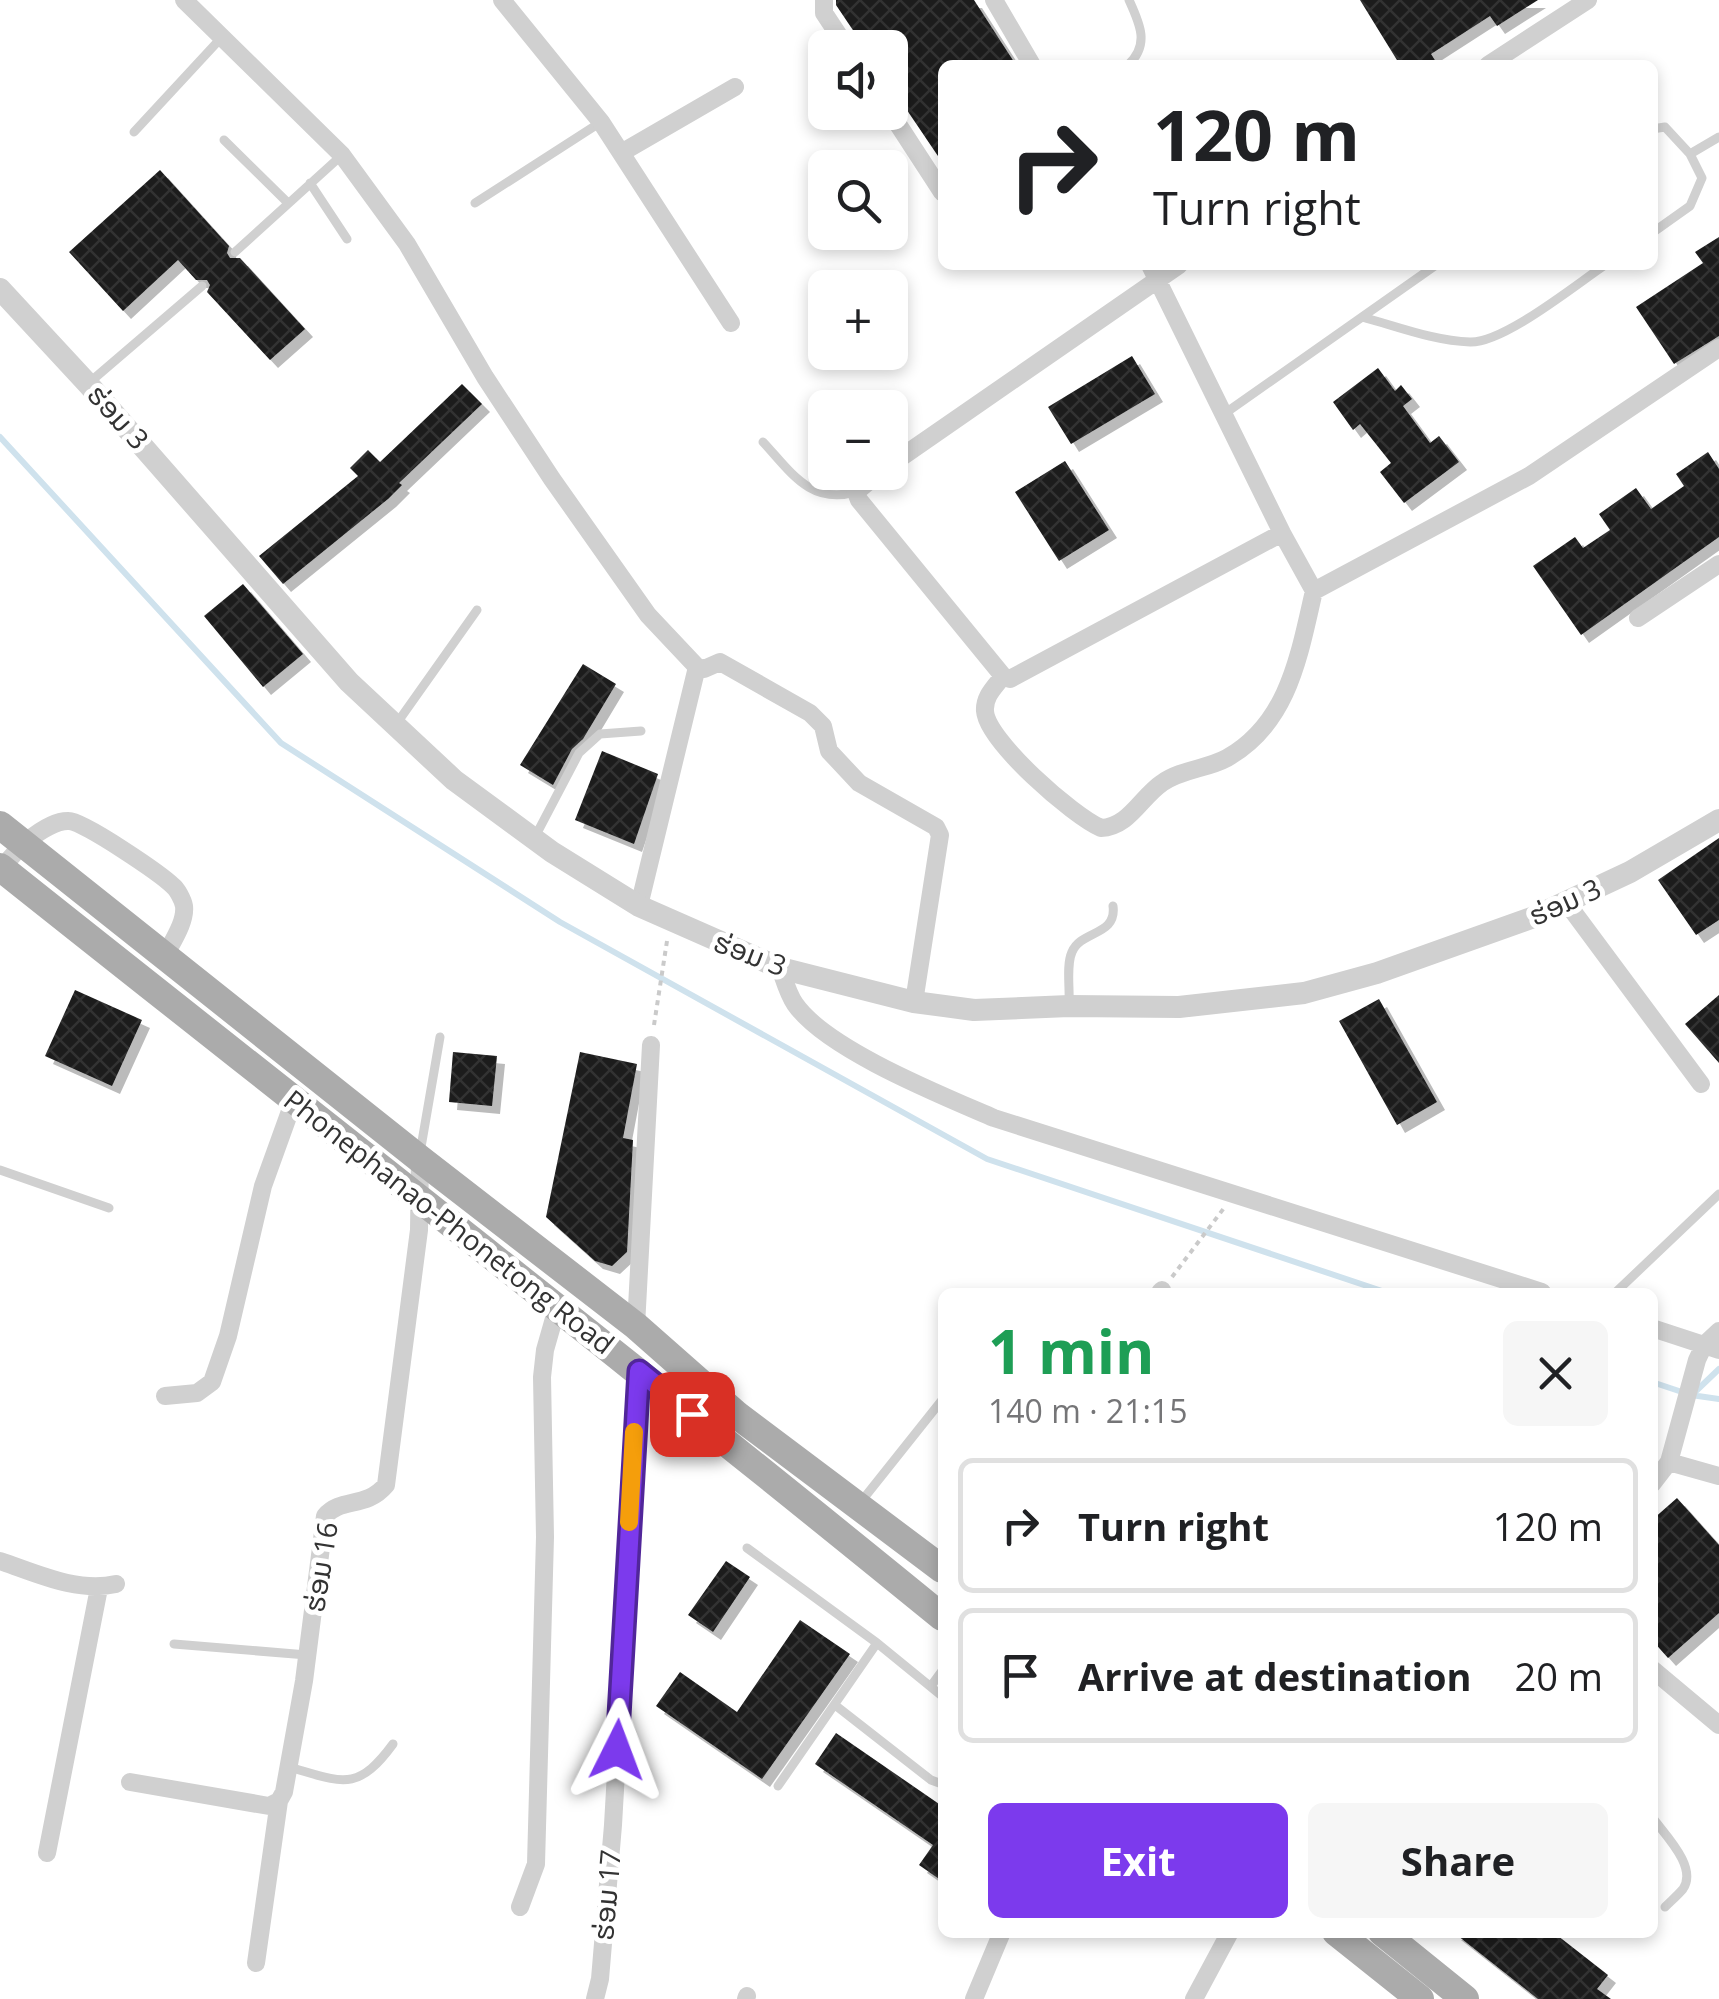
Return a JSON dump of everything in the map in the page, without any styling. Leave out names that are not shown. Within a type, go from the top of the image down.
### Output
[{"type":"main road","name":"Phonephanao-Phonetong Road","points":[[0,825],[636,1326],[728,1426],[938,1607]]},
{"type":"main road","name":"Phonephanao-Phonetong Road","points":[[1,871],[639,1371],[858,1506],[938,1566]]},
{"type":"main road","points":[[1344,1938],[1420,1999]]},
{"type":"main road","points":[[1390,1938],[1466,1999]]},
{"type":"street","points":[[184,0],[342,154],[407,244],[485,377],[552,479],[648,615],[697,667],[704,669],[720,662],[810,713],[823,726],[829,752],[859,783],[936,827],[940,835],[914,1002]]},
{"type":"street","points":[[502,0],[601,122],[731,323]]},
{"type":"street","points":[[824,0],[824,13],[835,30]]},
{"type":"street","points":[[994,0],[1029,60]]},
{"type":"street","points":[[1496,60],[1588,0]]},
{"type":"street","points":[[620,152],[735,87]]},
{"type":"street","points":[[902,130],[938,186]]},
{"type":"street","points":[[908,454],[1058,352],[1154,272],[1282,534],[1314,591],[1297,664],[1278,712],[1252,742],[1223,760],[1161,783],[1110,828],[1089,823],[1009,751],[992,730],[985,712],[988,696],[1003,676]]},
{"type":"street","name":"ຮ່ອມ 3","points":[[0,288],[348,682],[454,780],[534,839],[639,906],[780,968],[914,1002],[974,1010],[1179,1007],[1304,992],[1376,973],[1566,902],[1630,872],[1719,820]]},
{"type":"street","points":[[1314,591],[1529,476],[1719,348]]},
{"type":"street","points":[[858,490],[859,500],[1003,676],[1010,678],[1282,534]]},
{"type":"street","points":[[1638,618],[1719,564]]},
{"type":"street","points":[[639,906],[697,667]]},
{"type":"street","points":[[1,871],[23,844],[56,823],[71,820],[91,830],[175,887],[184,906],[182,921],[164,956]]},
{"type":"street","points":[[1566,902],[1701,1084]]},
{"type":"street","points":[[780,968],[794,1003],[822,1031],[910,1082],[994,1118],[1530,1288]]},
{"type":"street","points":[[636,1326],[651,1044]]},
{"type":"street","points":[[165,1396],[198,1393],[212,1382],[228,1336],[263,1186],[294,1100]]},
{"type":"street","name":"ຮ່ອມ 16","points":[[256,1963],[326,1516],[334,1507],[368,1501],[386,1484],[420,1202],[420,1158]]},
{"type":"street","points":[[520,1907],[536,1864],[545,1538],[542,1378],[557,1308]]},
{"type":"street","points":[[1658,1331],[1707,1352]]},
{"type":"street","points":[[1658,1475],[1670,1456],[1707,1352],[1719,1331]]},
{"type":"street","name":"ຮ່ອມ 17","points":[[596,1999],[613,1825],[639,1371]]},
{"type":"street","points":[[1670,1456],[1719,1476]]},
{"type":"street","points":[[0,1561],[76,1585],[107,1586],[48,1853]]},
{"type":"street","points":[[1658,1674],[1719,1724]]},
{"type":"street","points":[[130,1782],[268,1806],[279,1802]]},
{"type":"street","points":[[974,1999],[999,1938]]},
{"type":"street","points":[[1194,1999],[1227,1938]]},
{"type":"lane","points":[[1129,0],[1141,26],[1142,42],[1132,60]]},
{"type":"lane","points":[[134,132],[222,37]]},
{"type":"lane","points":[[475,203],[601,122]]},
{"type":"lane","points":[[1658,127],[1666,126],[1690,154],[1702,178],[1690,206],[1658,229]]},
{"type":"lane","points":[[1690,154],[1719,137]]},
{"type":"lane","points":[[224,140],[288,203]]},
{"type":"lane","points":[[235,252],[342,154]]},
{"type":"lane","points":[[310,183],[348,238]]},
{"type":"lane","points":[[1224,414],[1429,270]]},
{"type":"lane","points":[[1362,317],[1472,342],[1498,336],[1597,270]]},
{"type":"lane","points":[[88,384],[202,286]]},
{"type":"lane","points":[[763,442],[802,484],[820,494],[836,498],[856,492]]},
{"type":"lane","points":[[395,725],[478,610]]},
{"type":"lane","points":[[534,839],[579,753],[600,734],[641,731]]},
{"type":"lane","points":[[1069,1006],[1072,952],[1079,943],[1110,924],[1114,906]]},
{"type":"lane","points":[[420,1158],[440,1038]]},
{"type":"lane","points":[[0,1170],[109,1208]]},
{"type":"lane","points":[[1620,1288],[1719,1194]]},
{"type":"lane","points":[[858,1506],[938,1405]]},
{"type":"lane","points":[[747,1548],[938,1692]]},
{"type":"lane","points":[[778,1786],[877,1643]]},
{"type":"lane","points":[[174,1644],[307,1655]]},
{"type":"lane","points":[[931,1686],[938,1677]]},
{"type":"lane","points":[[835,1704],[938,1783]]},
{"type":"lane","points":[[289,1767],[339,1781],[364,1777],[393,1744]]},
{"type":"lane","points":[[1658,1825],[1684,1862],[1687,1874],[1685,1886],[1665,1907]]},
{"type":"path","points":[[651,1044],[668,940]]},
{"type":"path","points":[[1163,1288],[1236,1192]]},
{"type":"building","points":[[836,0],[974,0],[1013,60],[938,60],[938,156],[908,112],[908,30],[853,30]]},
{"type":"building","points":[[1360,0],[1538,0],[1497,26],[1490,16],[1431,54],[1435,60],[1397,60]]},
{"type":"building","points":[[160,170],[229,246],[230,258],[240,258],[305,329],[270,360],[207,292],[207,280],[196,280],[178,260],[123,311],[69,252]]},
{"type":"building","points":[[1719,237],[1719,336],[1674,364],[1636,307],[1703,263],[1695,252]]},
{"type":"building","points":[[1132,356],[1155,394],[1071,444],[1048,407]]},
{"type":"building","points":[[1378,368],[1395,391],[1401,385],[1412,399],[1403,406],[1430,443],[1439,436],[1459,462],[1404,503],[1380,472],[1391,463],[1360,424],[1353,430],[1333,402]]},
{"type":"building","points":[[462,384],[482,404],[399,483],[402,485],[388,499],[283,584],[259,556],[358,476],[350,468],[368,450],[380,462]]},
{"type":"building","points":[[1708,452],[1719,469],[1719,537],[1581,635],[1533,566],[1575,537],[1583,548],[1610,530],[1599,514],[1636,488],[1651,509],[1684,486],[1676,474]]},
{"type":"building","points":[[1065,461],[1109,530],[1059,561],[1015,492]]},
{"type":"building","points":[[243,584],[303,654],[263,687],[204,616]]},
{"type":"building","points":[[583,664],[616,684],[553,785],[520,765]]},
{"type":"building","points":[[602,751],[658,774],[634,844],[575,820]]},
{"type":"building","points":[[1719,838],[1719,920],[1696,935],[1658,880]]},
{"type":"building","points":[[75,990],[142,1020],[112,1086],[45,1056]]},
{"type":"building","points":[[1719,995],[1719,1063],[1685,1024]]},
{"type":"building","points":[[1379,999],[1437,1102],[1397,1125],[1339,1021]]},
{"type":"building","points":[[453,1052],[497,1056],[492,1106],[449,1102]]},
{"type":"building","points":[[580,1052],[637,1064],[623,1138],[633,1140],[627,1252],[612,1266],[595,1261],[546,1217]]},
{"type":"building","points":[[1677,1498],[1719,1545],[1719,1613],[1668,1658],[1658,1647],[1658,1515]]},
{"type":"building","points":[[726,1561],[750,1577],[713,1632],[688,1615]]},
{"type":"building","points":[[800,1620],[850,1654],[762,1779],[656,1706],[680,1672],[737,1712]]},
{"type":"building","points":[[836,1733],[938,1803],[938,1878],[919,1865],[933,1845],[815,1764]]},
{"type":"building","points":[[1461,1938],[1561,1938],[1608,1975],[1597,1989],[1611,1999],[1538,1999]]},
{"type":"waterway","points":[[0,437],[281,743],[560,922],[987,1159],[1373,1288]]},
{"type":"waterway","points":[[1695,1392],[1719,1369]]},
{"type":"waterway","points":[[1658,1384],[1719,1399]]},
{"type":"slow traffic","points":[[629,1522],[634,1432]]},
{"type":"route","points":[[617,1750],[639,1371],[692,1414]]}]
